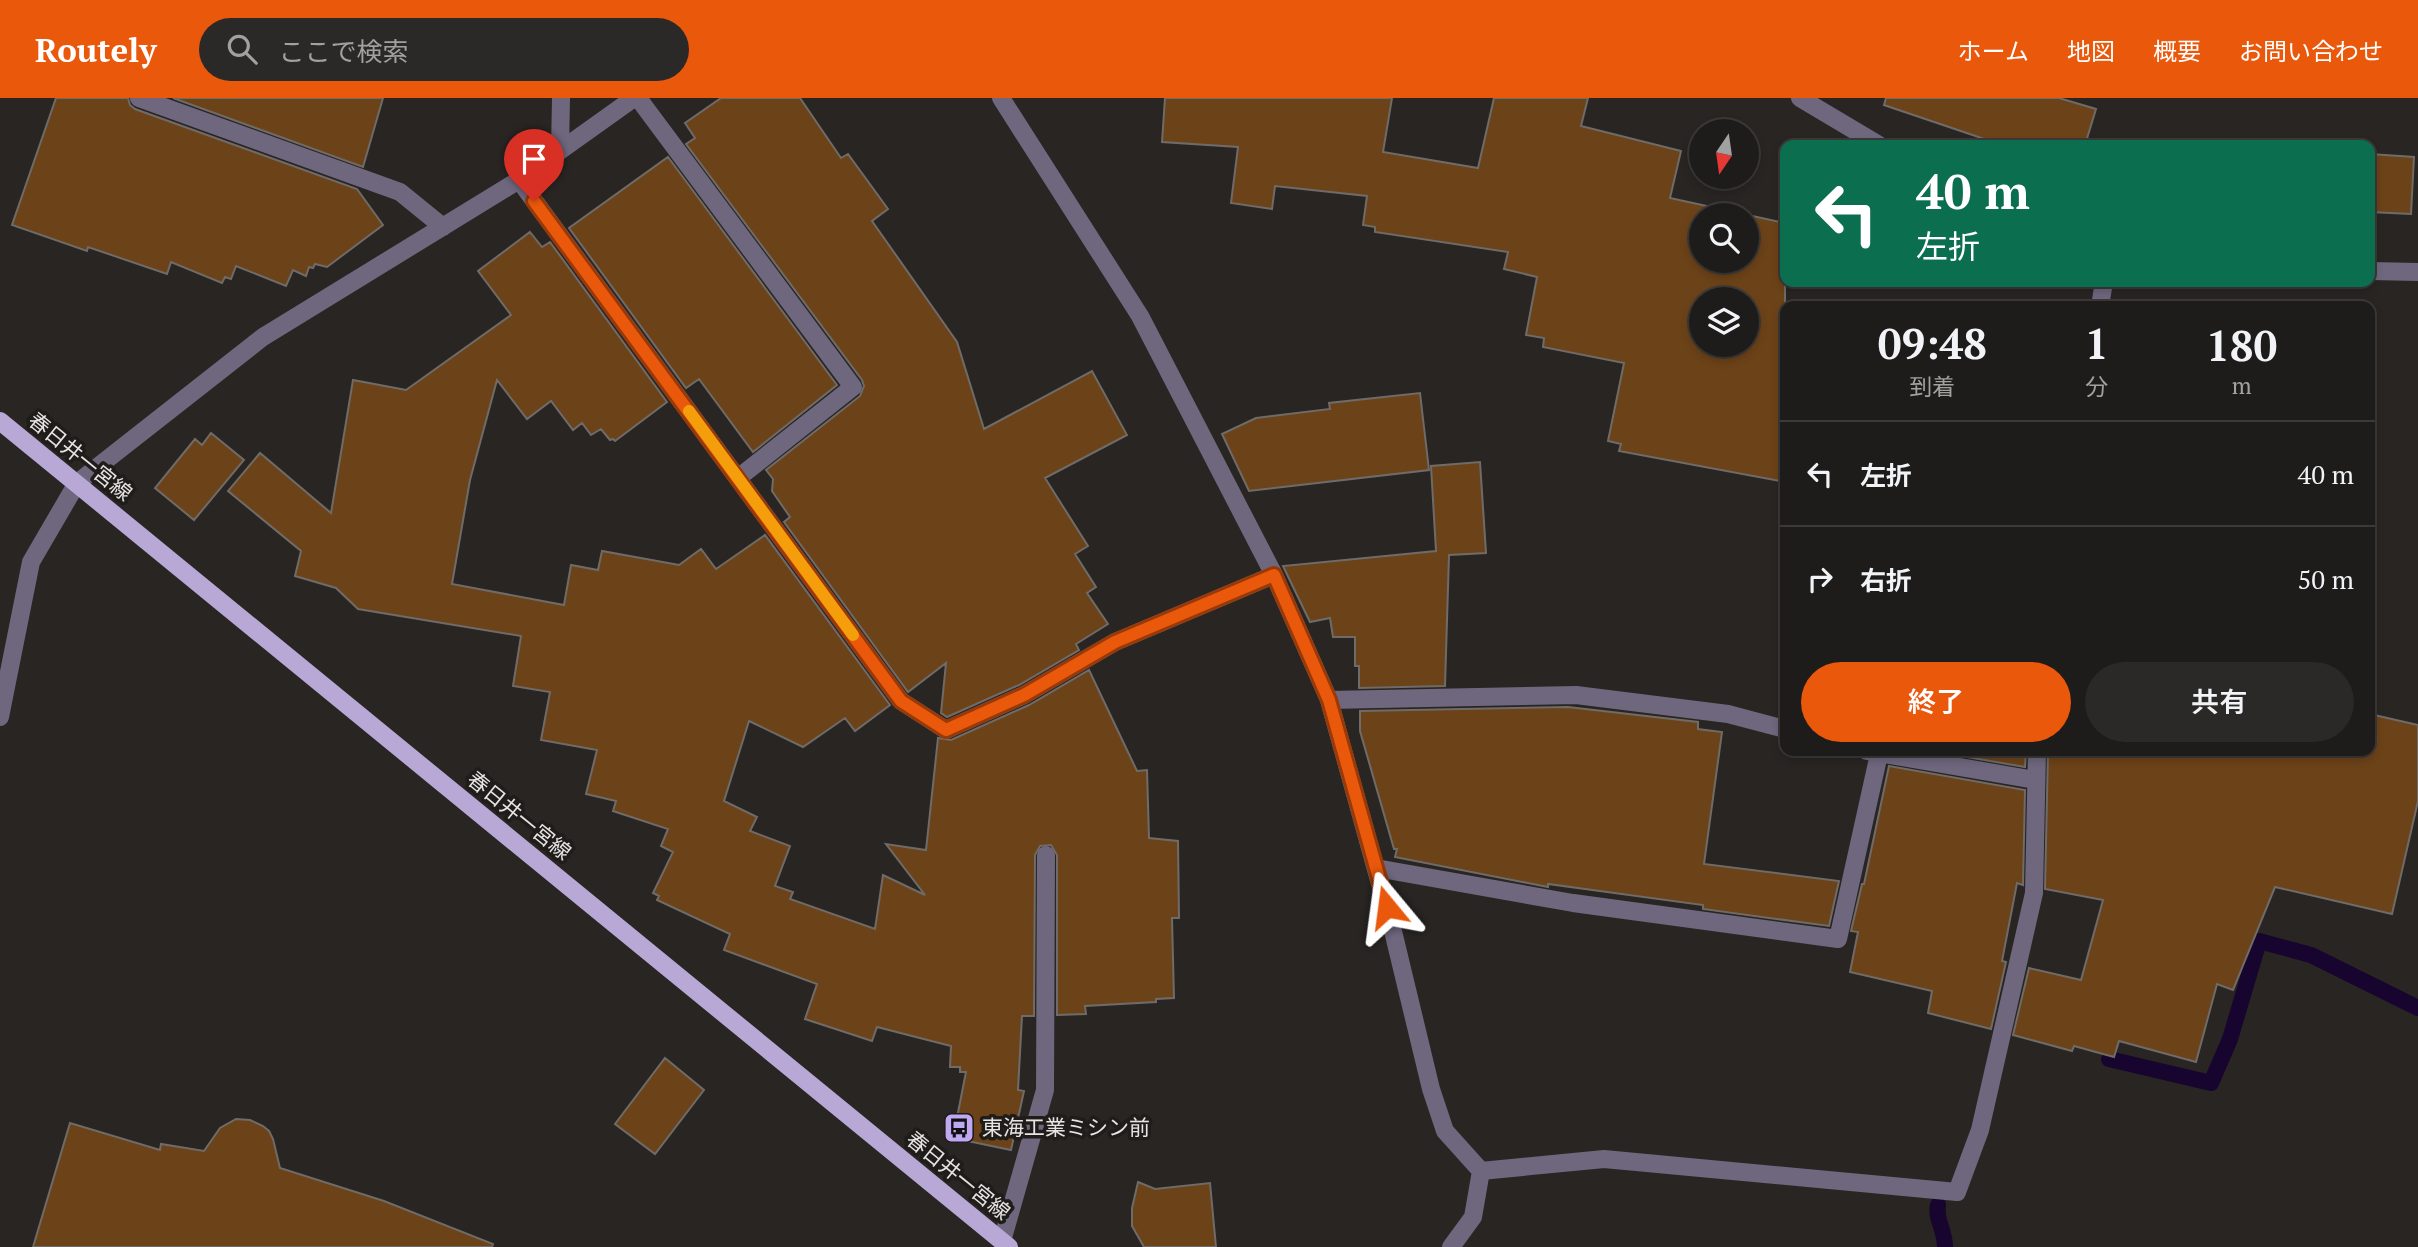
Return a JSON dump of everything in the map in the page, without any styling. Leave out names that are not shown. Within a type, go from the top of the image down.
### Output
[{"type":"main road","name":"春日井一宮線","points":[[0,421],[1006,1244]]},
{"type":"street","points":[[139,98],[400,192],[443,226]]},
{"type":"street","points":[[561,98],[561,150]]},
{"type":"street","points":[[0,718],[31,562],[77,483],[263,337],[519,180],[636,98],[853,387],[738,478]]},
{"type":"street","points":[[1001,98],[1140,316],[1274,575],[1329,700],[1376,869],[1431,1089],[1445,1131],[1481,1171]]},
{"type":"street","points":[[1800,98],[1871,140]]},
{"type":"street","points":[[519,180],[901,701],[946,730],[1024,695],[1115,642],[1274,575]]},
{"type":"street","points":[[2375,271],[2418,272]]},
{"type":"street","points":[[1329,700],[1576,695],[1728,714],[1780,728]]},
{"type":"street","points":[[1376,869],[1573,904],[1838,939],[1872,756]]},
{"type":"street","points":[[1896,756],[2035,780]]},
{"type":"street","points":[[1481,1171],[1604,1159],[1957,1192],[1980,1130],[2034,893],[2037,756]]},
{"type":"street","points":[[1006,1244],[1045,1090],[1046,855]]},
{"type":"street","points":[[1451,1247],[1473,1217],[1481,1171]]},
{"type":"building","points":[[56,98],[128,98],[135,109],[357,189],[383,225],[327,267],[315,264],[313,268],[309,267],[306,276],[293,270],[286,286],[236,266],[231,279],[225,277],[222,283],[171,262],[167,274],[88,247],[87,251],[12,225]]},
{"type":"building","points":[[173,98],[383,98],[363,167]]},
{"type":"building","points":[[721,98],[800,98],[841,158],[848,154],[888,209],[872,221],[957,342],[984,429],[1092,371],[1127,435],[1045,478],[1088,546],[1075,554],[1096,587],[1087,593],[1108,624],[1076,644],[1079,650],[1019,685],[947,717],[941,713],[946,663],[908,692],[784,522],[790,517],[772,491],[773,479],[766,470],[860,396],[864,386],[686,144],[695,138],[685,123]]},
{"type":"building","points":[[1165,98],[1392,98],[1383,152],[1478,168],[1494,98],[1588,98],[1581,126],[1681,151],[1670,198],[1693,203],[1689,203],[1689,273],[1759,273],[1759,217],[1780,222],[1780,287],[1785,287],[1785,301],[1780,301],[1780,481],[1619,451],[1621,444],[1608,441],[1624,363],[1543,347],[1544,338],[1526,335],[1537,277],[1504,269],[1508,252],[1375,232],[1375,227],[1363,225],[1367,196],[1275,186],[1272,209],[1231,203],[1238,147],[1162,142]]},
{"type":"building","points":[[1886,98],[2059,98],[2096,109],[2087,140],[1987,140],[1884,105]]},
{"type":"building","points":[[2375,154],[2414,157],[2411,214],[2375,212]]},
{"type":"building","points":[[668,157],[837,385],[753,452],[699,379],[686,388],[569,228]]},
{"type":"building","points":[[530,232],[542,247],[550,242],[667,402],[615,441],[610,440],[601,429],[591,435],[582,423],[573,430],[551,401],[527,419],[497,380],[470,480],[452,584],[564,605],[571,565],[598,570],[602,551],[679,565],[701,549],[716,569],[765,535],[890,705],[855,731],[845,718],[803,747],[749,721],[724,801],[757,817],[750,831],[790,846],[775,886],[793,892],[790,899],[875,929],[883,875],[925,895],[886,844],[926,850],[938,738],[951,740],[1029,705],[1089,670],[1137,771],[1147,770],[1149,838],[1178,841],[1179,918],[1172,918],[1174,998],[1156,999],[1156,1002],[1085,1006],[1086,1014],[1057,1015],[1057,855],[1051,845],[1040,846],[1035,855],[1034,1016],[1022,1016],[1018,1090],[1024,1091],[1011,1150],[953,1138],[966,1072],[960,1072],[960,1067],[950,1067],[951,1046],[877,1027],[872,1041],[805,1019],[817,984],[724,950],[730,934],[657,900],[659,896],[653,893],[673,852],[661,846],[668,829],[613,811],[616,801],[586,794],[597,750],[541,740],[550,692],[513,686],[521,636],[358,609],[336,588],[295,576],[301,551],[228,491],[260,453],[331,513],[353,380],[406,390],[511,315],[478,271]]},
{"type":"building","points":[[1420,393],[1429,470],[1249,491],[1222,434],[1256,418],[1330,409],[1329,403]]},
{"type":"building","points":[[211,433],[244,460],[194,520],[155,488],[195,439],[202,445]]},
{"type":"building","points":[[1480,462],[1486,553],[1449,555],[1445,686],[1359,688],[1359,666],[1355,666],[1355,637],[1333,637],[1330,618],[1310,622],[1283,566],[1436,551],[1431,466]]},
{"type":"building","points":[[1568,707],[1698,722],[1698,729],[1722,732],[1704,864],[1839,881],[1829,926],[1703,909],[1703,905],[1548,884],[1548,887],[1395,857],[1397,849],[1394,849],[1360,731],[1360,711]]},
{"type":"building","points":[[2375,715],[2418,725],[2418,801],[2392,914],[2275,887],[2233,990],[2217,984],[2196,1062],[2119,1041],[2114,1057],[2074,1046],[2072,1051],[2013,1035],[2029,968],[2081,980],[2103,900],[2045,889],[2048,756],[2375,756]]},
{"type":"building","points":[[1961,756],[2026,756],[2025,767]]},
{"type":"building","points":[[1889,766],[2025,790],[2023,885],[2017,883],[2002,961],[2006,962],[1991,1029],[1928,1013],[1932,991],[1850,972],[1858,932],[1851,931],[1864,884]]},
{"type":"building","points":[[665,1058],[704,1090],[655,1154],[615,1124]]},
{"type":"building","points":[[236,1119],[250,1120],[269,1131],[280,1168],[384,1201],[493,1244],[492,1247],[33,1247],[70,1123],[160,1150],[161,1144],[204,1151],[220,1128]]},
{"type":"building","points":[[1138,1182],[1155,1189],[1210,1183],[1216,1247],[1144,1247],[1132,1226],[1132,1208]]},
{"type":"waterway","points":[[2109,1059],[2211,1083],[2230,1039],[2259,941],[2311,955],[2418,1008]]},
{"type":"waterway","points":[[1938,1205],[1945,1247]]},
{"type":"slow traffic","points":[[689,411],[853,635]]},
{"type":"place","name":"東海工業ミシン前","points":[[959,1128]]},
{"type":"route","points":[[534,201],[901,701],[946,730],[1024,695],[1115,642],[1274,575],[1329,700],[1387,907]]}]
